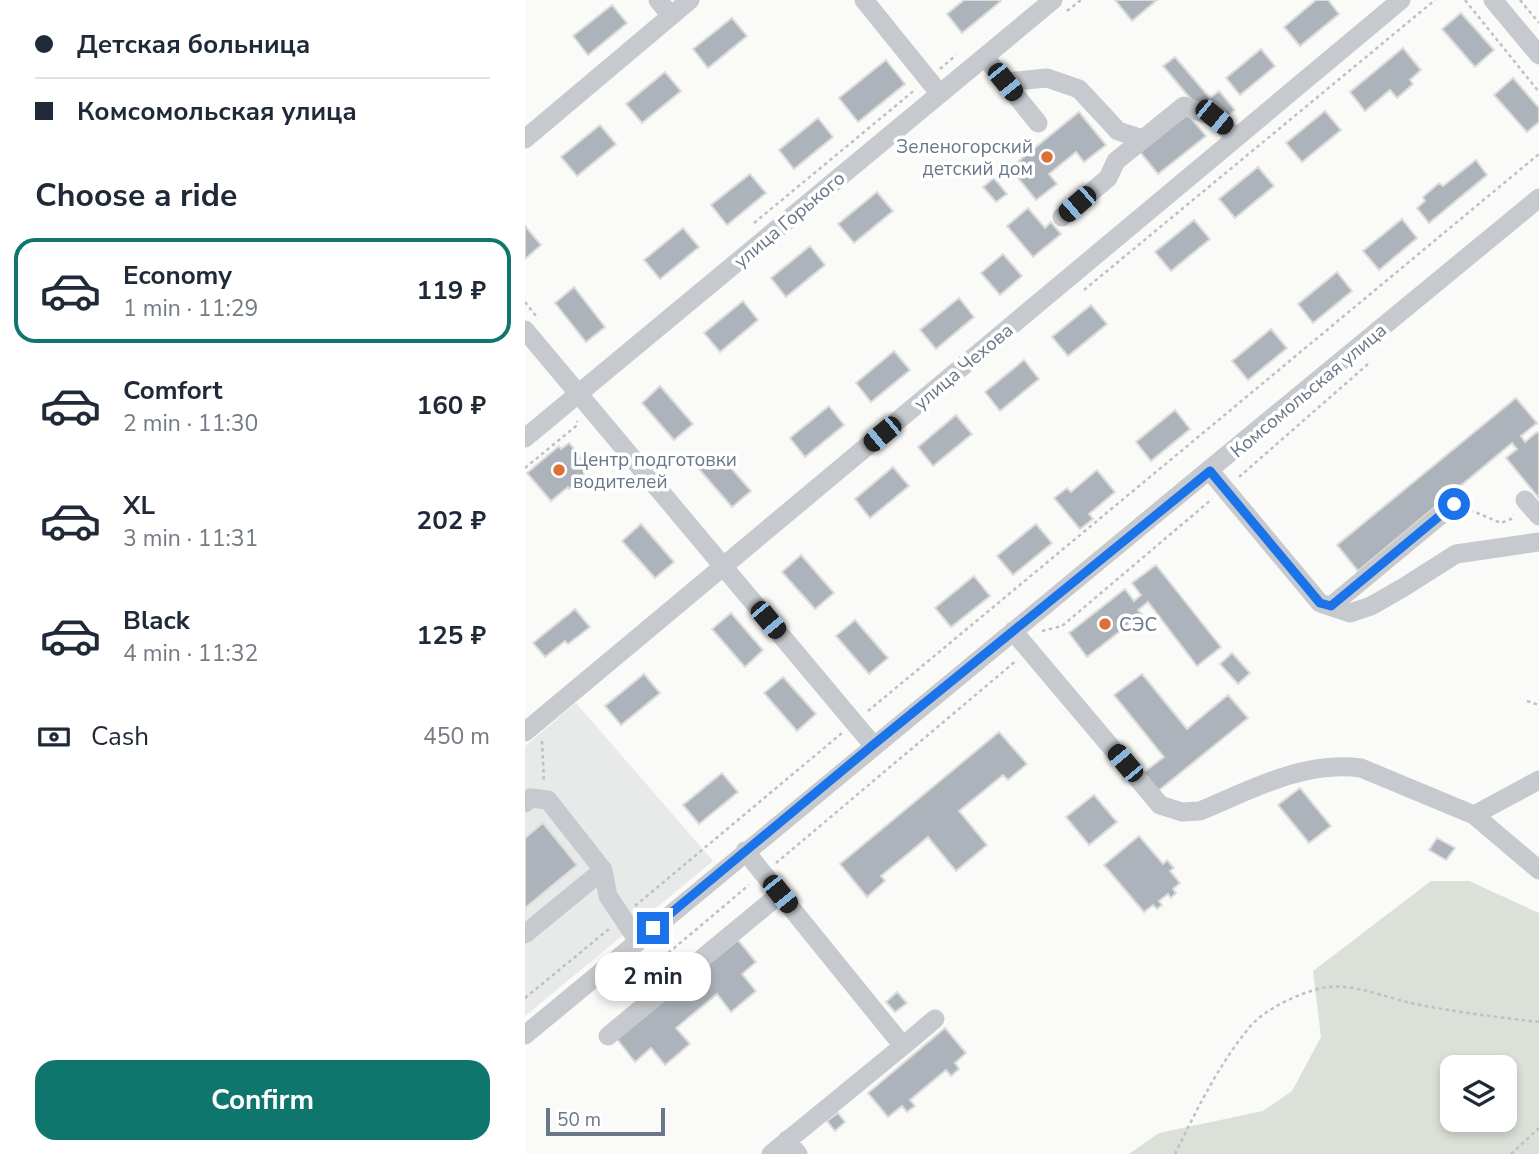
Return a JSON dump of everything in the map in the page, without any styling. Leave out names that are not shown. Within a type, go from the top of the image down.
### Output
[{"type":"street","points":[[658,0],[671,16]]},
{"type":"street","points":[[525,139],[690,0]]},
{"type":"street","points":[[864,0],[940,94]]},
{"type":"street","name":"улица Горького","points":[[525,438],[1053,0]]},
{"type":"street","name":"улица Чехова","points":[[532,726],[1401,0]]},
{"type":"street","points":[[1493,0],[1539,55]]},
{"type":"street","points":[[985,57],[1038,123]]},
{"type":"street","points":[[1005,82],[1047,78],[1079,89],[1118,131],[1143,139]]},
{"type":"street","points":[[1062,217],[1108,178],[1116,161],[1184,106],[1214,117],[1236,138]]},
{"type":"street","name":"Комсомольская улица","points":[[525,1035],[873,745],[1018,642],[1210,471],[1539,198]]},
{"type":"street","points":[[525,330],[873,745]]},
{"type":"street","points":[[1210,471],[1320,603],[1350,613],[1371,606],[1456,554],[1539,542]]},
{"type":"street","points":[[1525,500],[1539,516]]},
{"type":"street","points":[[1331,606],[1463,507]]},
{"type":"street","points":[[1018,642],[1160,805],[1182,812],[1200,811],[1302,770],[1341,765],[1361,768],[1474,815],[1539,870]]},
{"type":"street","points":[[1474,815],[1539,780]]},
{"type":"street","points":[[533,801],[548,800],[603,870],[608,896],[638,940]]},
{"type":"street","points":[[745,851],[903,1045]]},
{"type":"street","points":[[525,934],[603,870]]},
{"type":"street","points":[[608,1036],[780,894]]},
{"type":"street","points":[[771,1154],[793,1147],[903,1045],[935,1019]]},
{"type":"path","points":[[1465,0],[1539,92]]},
{"type":"path","points":[[1520,0],[1539,23]]},
{"type":"path","points":[[525,998],[1539,154]]},
{"type":"path","points":[[525,468],[576,426]]},
{"type":"path","points":[[636,980],[763,873],[1018,642],[1062,626],[1225,489]]},
{"type":"path","points":[[1463,507],[1501,523]]},
{"type":"path","points":[[1527,701],[1539,705]]},
{"type":"path","points":[[532,726],[544,780],[533,801]]},
{"type":"path","points":[[1175,1154],[1218,1073],[1249,1027],[1274,1006],[1323,988],[1356,988],[1410,1003],[1463,1013],[1539,1022]]},
{"type":"path","points":[[1511,1154],[1539,1128]]},
{"type":"shaded area","points":[[576,703],[713,861],[525,1016],[525,746]]},
{"type":"shaded area","points":[[1431,881],[1469,881],[1539,913],[1539,1154],[1129,1154],[1159,1133],[1263,1111],[1292,1091],[1321,1037],[1313,971]]},
{"type":"building","points":[[964,0],[1001,1],[962,33],[947,14]]},
{"type":"building","points":[[1115,0],[1157,0],[1132,21]]},
{"type":"building","points":[[1316,0],[1328,0],[1339,14],[1300,46],[1284,27]]},
{"type":"building","points":[[612,5],[627,23],[588,55],[573,36]]},
{"type":"building","points":[[1461,13],[1494,50],[1475,67],[1442,29]]},
{"type":"building","points":[[732,18],[747,36],[708,68],[693,49]]},
{"type":"building","points":[[1403,48],[1421,70],[1410,80],[1413,84],[1397,98],[1390,90],[1365,111],[1350,92]]},
{"type":"building","points":[[1261,49],[1275,66],[1240,95],[1226,78]]},
{"type":"building","points":[[1175,57],[1210,98],[1219,91],[1235,110],[1225,119],[1211,101],[1200,110],[1163,66]]},
{"type":"building","points":[[886,60],[905,84],[858,122],[839,98]]},
{"type":"building","points":[[665,72],[681,91],[642,123],[626,104]]},
{"type":"building","points":[[1513,78],[1539,108],[1539,122],[1527,132],[1494,95]]},
{"type":"building","points":[[1325,111],[1341,130],[1302,162],[1286,143]]},
{"type":"building","name":"Зеленогорский детский дом","points":[[1079,112],[1106,145],[1084,162],[1076,152],[1049,174],[1057,184],[1036,200],[1010,168]]},
{"type":"building","points":[[1188,114],[1206,136],[1158,174],[1140,152]]},
{"type":"building","points":[[818,118],[833,137],[794,169],[779,150]]},
{"type":"building","points":[[600,125],[616,144],[577,176],[561,157]]},
{"type":"building","points":[[1476,160],[1487,175],[1429,223],[1417,208],[1425,201],[1423,197],[1439,183],[1443,186]]},
{"type":"building","points":[[1258,167],[1274,186],[1235,218],[1219,199]]},
{"type":"building","points":[[750,174],[766,193],[727,225],[711,205]]},
{"type":"building","points":[[994,178],[1007,194],[996,202],[983,187]]},
{"type":"building","points":[[877,192],[893,211],[854,243],[838,224]]},
{"type":"building","points":[[1028,208],[1045,228],[1051,222],[1061,234],[1033,257],[1007,226]]},
{"type":"building","points":[[1402,219],[1417,238],[1379,270],[1363,251]]},
{"type":"building","points":[[1194,220],[1210,239],[1171,271],[1155,252]]},
{"type":"building","points":[[525,226],[541,245],[525,259]]},
{"type":"building","points":[[683,228],[699,247],[660,279],[644,260]]},
{"type":"building","points":[[810,246],[825,265],[786,297],[771,278]]},
{"type":"building","points":[[1003,254],[1022,276],[1000,295],[981,273]]},
{"type":"building","points":[[1337,272],[1352,291],[1313,323],[1298,304]]},
{"type":"building","points":[[574,287],[605,327],[586,342],[555,303]]},
{"type":"building","points":[[959,298],[974,317],[936,349],[920,330]]},
{"type":"building","points":[[743,301],[758,320],[720,352],[704,333]]},
{"type":"building","points":[[1091,305],[1107,324],[1068,356],[1052,337]]},
{"type":"building","points":[[1271,329],[1287,348],[1248,380],[1232,361]]},
{"type":"building","points":[[894,351],[910,370],[871,402],[856,383]]},
{"type":"building","points":[[1024,360],[1039,379],[1000,411],[985,392]]},
{"type":"building","points":[[660,386],[693,424],[674,440],[642,403]]},
{"type":"building","points":[[1516,398],[1537,423],[1521,436],[1525,442],[1537,432],[1539,434],[1539,498],[1506,458],[1517,449],[1512,443],[1358,571],[1337,545]]},
{"type":"building","points":[[829,406],[844,425],[805,457],[790,438]]},
{"type":"building","points":[[1175,410],[1190,429],[1151,461],[1136,442]]},
{"type":"building","points":[[956,415],[972,434],[933,466],[918,447]]},
{"type":"building","name":"Центр подготовки водителей","points":[[569,443],[591,468],[573,483],[575,485],[569,489],[568,487],[551,501],[527,473],[559,446],[561,449]]},
{"type":"building","points":[[718,453],[751,491],[732,507],[699,469]]},
{"type":"building","points":[[893,467],[909,486],[870,518],[855,499]]},
{"type":"building","points":[[1097,470],[1115,492],[1089,514],[1093,519],[1080,529],[1054,498],[1067,488],[1071,492]]},
{"type":"building","points":[[641,524],[674,562],[655,578],[622,541]]},
{"type":"building","points":[[1036,524],[1052,543],[1013,575],[997,556]]},
{"type":"building","points":[[801,555],[834,593],[815,609],[782,572]]},
{"type":"building","name":"СЭС","points":[[1156,565],[1221,647],[1197,666],[1148,602],[1138,610],[1142,614],[1087,657],[1069,633],[1125,589],[1134,601],[1141,595],[1132,583]]},
{"type":"building","points":[[974,576],[990,596],[951,627],[935,608]]},
{"type":"building","points":[[575,609],[590,627],[568,644],[565,641],[545,657],[533,643]]},
{"type":"building","points":[[731,613],[763,650],[745,667],[712,629]]},
{"type":"building","points":[[855,620],[888,658],[869,674],[836,636]]},
{"type":"building","points":[[1232,653],[1250,673],[1238,684],[1220,664]]},
{"type":"building","points":[[644,674],[660,693],[621,725],[605,706]]},
{"type":"building","points":[[1142,674],[1187,729],[1228,695],[1248,718],[1158,791],[1143,773],[1164,757],[1114,695]]},
{"type":"building","points":[[783,677],[816,714],[797,731],[764,693]]},
{"type":"building","points":[[999,732],[1027,764],[1008,780],[1003,775],[959,811],[987,845],[956,871],[928,837],[881,876],[885,881],[867,897],[840,864]]},
{"type":"building","points":[[722,773],[738,792],[699,824],[683,805]]},
{"type":"building","points":[[1300,788],[1331,826],[1309,843],[1278,805]]},
{"type":"building","points":[[1094,795],[1117,822],[1089,845],[1066,817]]},
{"type":"building","points":[[543,823],[577,865],[525,908],[525,838]]},
{"type":"building","points":[[1139,836],[1163,864],[1167,860],[1174,868],[1170,871],[1180,883],[1173,889],[1176,893],[1171,898],[1168,894],[1159,901],[1162,905],[1157,909],[1153,905],[1144,912],[1104,865]]},
{"type":"building","points":[[1437,838],[1455,848],[1446,860],[1429,850]]},
{"type":"building","points":[[738,940],[756,962],[742,974],[756,991],[731,1012],[717,994],[676,1028],[690,1044],[665,1065],[651,1048],[635,1062],[617,1039]]},
{"type":"building","points":[[897,992],[907,1003],[895,1012],[886,1002]]},
{"type":"building","points":[[945,1028],[966,1053],[955,1063],[959,1069],[951,1076],[946,1070],[910,1100],[915,1106],[907,1112],[902,1106],[888,1117],[868,1093]]},
{"type":"building","points":[[838,1113],[845,1122],[835,1131],[827,1121]]},
{"type":"place","name":"Зеленогорский детский дом","points":[[1047,157]]},
{"type":"place","name":"Центр подготовки водителей","points":[[559,470]]},
{"type":"place","name":"СЭС","points":[[1105,624]]},
{"type":"route","points":[[653,928],[1210,471],[1320,603],[1331,606],[1454,504]]}]
